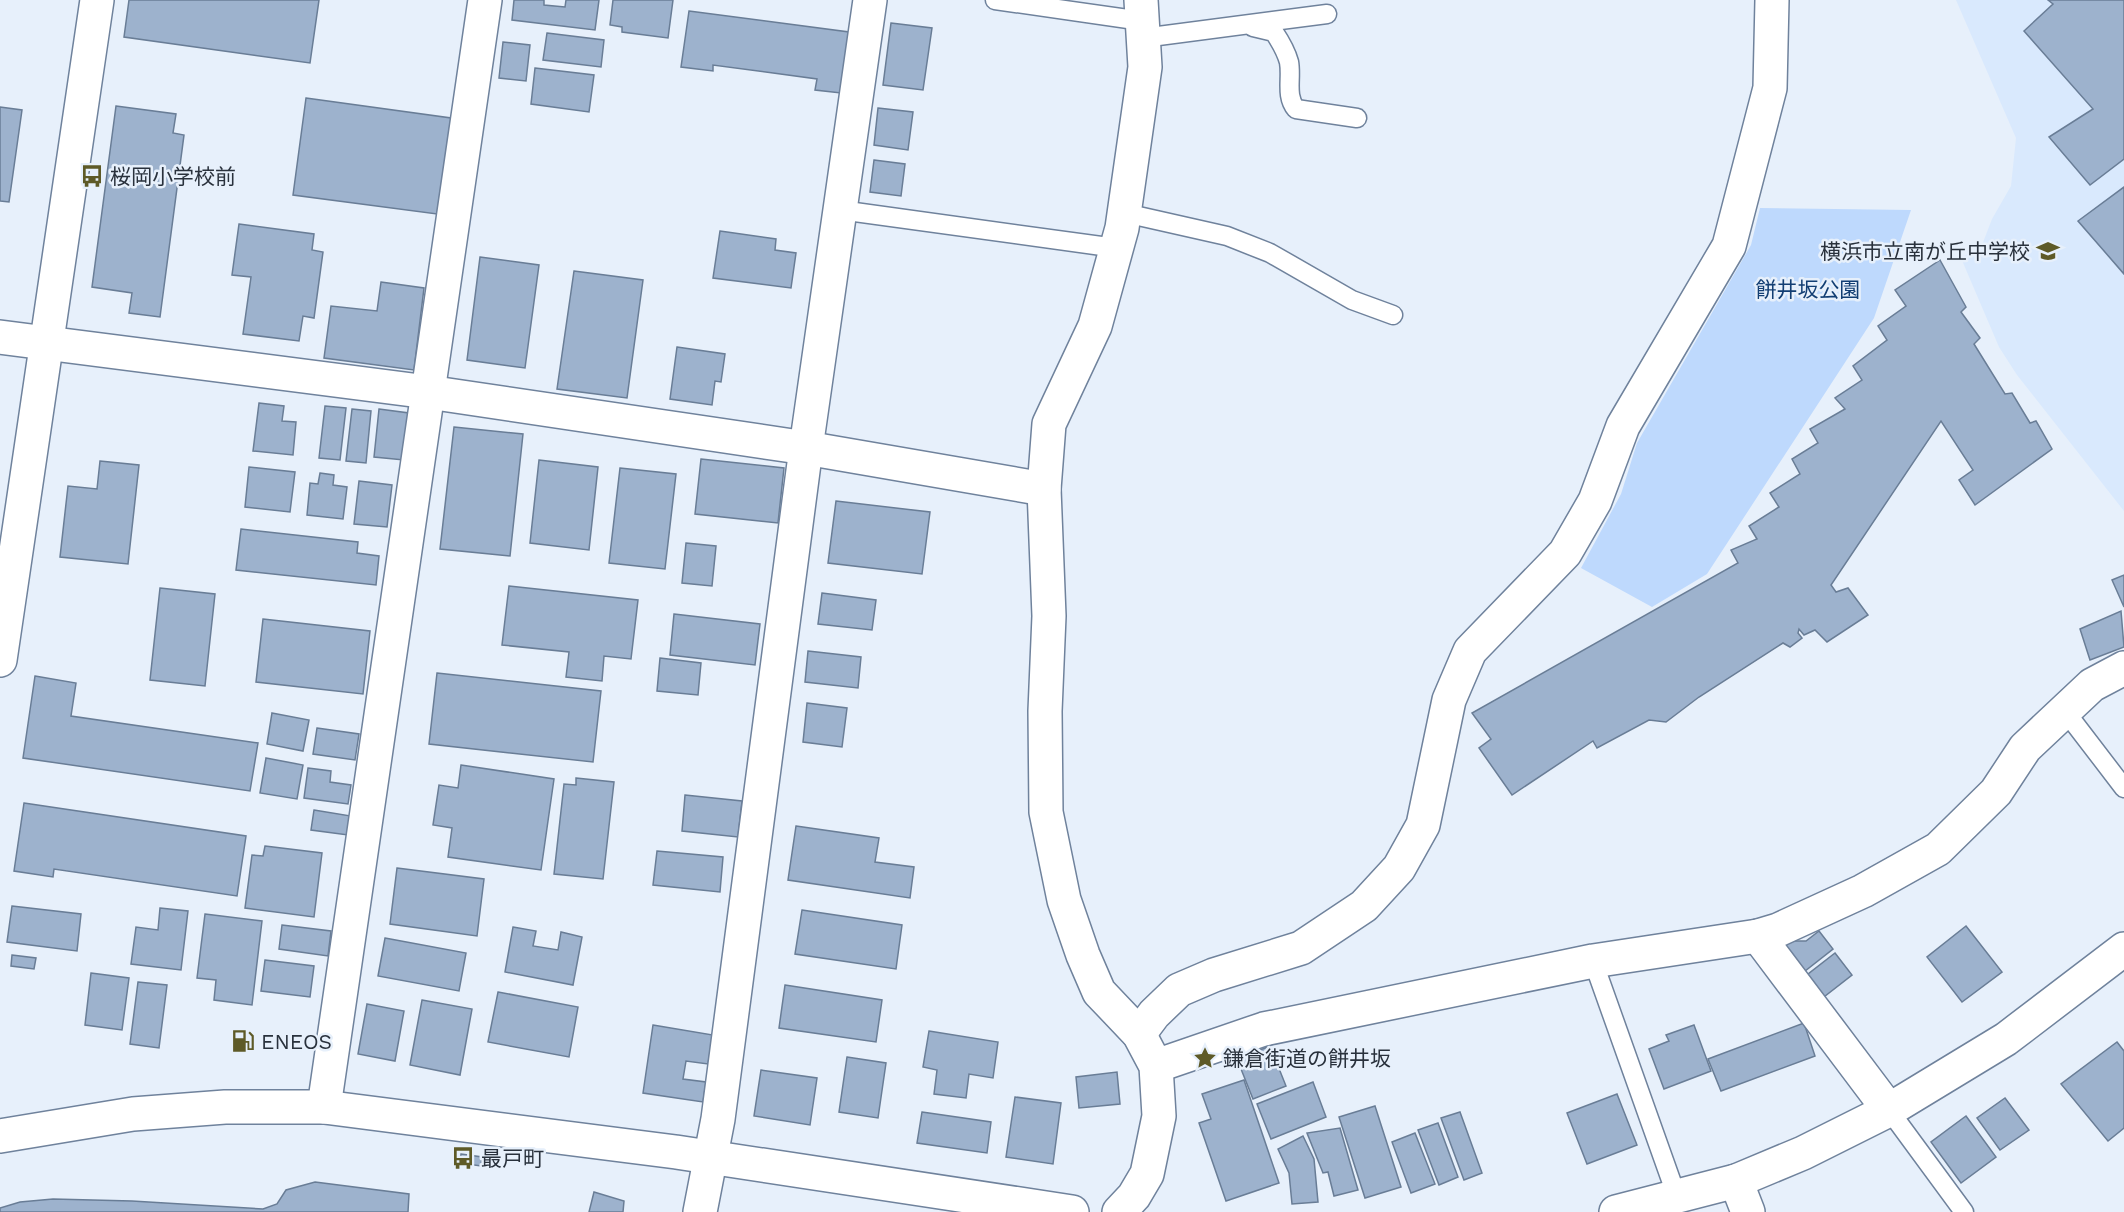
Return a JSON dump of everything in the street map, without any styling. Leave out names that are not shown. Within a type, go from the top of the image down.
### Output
[{"type":"street","points":[[0,660],[98,0]]},
{"type":"street","points":[[324,1107],[485,0]]},
{"type":"street","points":[[700,1212],[711,1157],[806,448],[870,0]]},
{"type":"street","points":[[1139,1034],[1154,1014],[1179,990],[1214,975],[1301,948],[1364,906],[1399,868],[1423,825],[1449,700],[1470,651],[1565,553],[1595,501],[1623,426],[1729,246],[1770,88],[1772,0]]},
{"type":"street","points":[[1119,1212],[1134,1196],[1147,1173],[1159,1116],[1156,1066],[1139,1034],[1099,992],[1064,900],[1046,812],[1045,711],[1050,616],[1044,489],[1049,424],[1095,326],[1125,213],[1146,67],[1142,20]]},
{"type":"street","points":[[0,337],[428,392],[806,448],[1044,489]]},
{"type":"street","points":[[1156,1066],[1264,1029],[1593,961],[1758,936],[1778,930],[1863,891],[1938,849],[1996,792],[2025,748],[2092,685],[2124,668]]},
{"type":"street","points":[[1758,936],[1889,1110]]},
{"type":"street","points":[[1616,1212],[1736,1181],[1803,1153],[1889,1110],[2006,1039],[2124,949]]},
{"type":"street","points":[[0,1136],[133,1114],[225,1107],[324,1107],[711,1157],[1072,1212]]},
{"type":"street","points":[[1736,1181],[1748,1212]]},
{"type":"lane","points":[[995,0],[1142,20],[1249,26],[1274,32],[1282,44],[1289,64],[1290,102],[1296,109],[1357,118]]},
{"type":"lane","points":[[1249,26],[1327,14]]},
{"type":"lane","points":[[840,210],[1116,248]]},
{"type":"lane","points":[[1125,213],[1227,236],[1270,253],[1352,300],[1393,315]]},
{"type":"lane","points":[[2065,711],[2124,788]]},
{"type":"lane","points":[[1593,961],[1677,1197]]},
{"type":"lane","points":[[1889,1110],[1964,1212]]},
{"type":"shaded area","name":"横浜市立南が丘中学校","points":[[1956,0],[2124,0],[2124,511],[2017,375],[1999,347],[1961,258],[1982,245],[1992,219],[2011,186],[2016,138]]},
{"type":"green space","name":"餅井坂公園","points":[[1760,208],[1911,210],[1874,318],[1707,574],[1652,607],[1581,568],[1621,494],[1637,443],[1751,245]]},
{"type":"building","points":[[129,0],[319,0],[310,63],[124,37]]},
{"type":"building","points":[[514,0],[544,0],[544,5],[565,7],[566,0],[599,0],[595,30],[512,20]]},
{"type":"building","points":[[613,0],[673,0],[668,38],[622,32],[622,27],[610,25]]},
{"type":"building","points":[[2048,0],[2124,0],[2124,159],[2090,185],[2049,137],[2093,109],[2024,31],[2053,4]]},
{"type":"building","points":[[689,11],[849,32],[841,93],[815,90],[817,79],[713,65],[713,71],[681,67]]},
{"type":"building","points":[[891,23],[932,28],[923,90],[883,85]]},
{"type":"building","points":[[547,33],[604,40],[601,67],[543,60]]},
{"type":"building","points":[[503,42],[530,45],[526,81],[499,78]]},
{"type":"building","points":[[535,68],[594,75],[589,112],[531,104]]},
{"type":"building","points":[[306,98],[451,118],[437,214],[293,195]]},
{"type":"building","points":[[116,106],[176,114],[173,133],[184,135],[160,317],[129,313],[132,293],[92,287]]},
{"type":"building","points":[[0,107],[22,110],[9,202],[0,201]]},
{"type":"building","points":[[878,108],[913,112],[908,150],[874,145]]},
{"type":"building","points":[[874,160],[905,164],[901,196],[870,192]]},
{"type":"building","points":[[2124,187],[2124,274],[2078,221]]},
{"type":"building","points":[[239,224],[314,234],[312,250],[323,252],[314,318],[303,316],[299,341],[243,334],[251,277],[232,275]]},
{"type":"building","points":[[720,231],[776,239],[775,250],[796,253],[791,288],[713,278]]},
{"type":"building","points":[[480,257],[539,265],[525,368],[467,360]]},
{"type":"building","points":[[1940,260],[1966,307],[1961,312],[1980,338],[1974,344],[2005,394],[2012,393],[2030,423],[2036,421],[2052,449],[1975,505],[1959,480],[1973,470],[1941,421],[1831,585],[1836,592],[1848,588],[1868,615],[1827,642],[1815,630],[1804,635],[1799,629],[1798,633],[1802,638],[1790,647],[1783,643],[1699,697],[1666,722],[1649,720],[1597,748],[1593,741],[1512,795],[1479,748],[1491,739],[1472,713],[1738,563],[1731,550],[1757,539],[1749,526],[1779,507],[1770,493],[1800,474],[1792,459],[1818,443],[1810,429],[1845,409],[1835,398],[1862,380],[1853,366],[1887,340],[1878,326],[1906,306],[1895,290]]},
{"type":"building","points":[[574,271],[643,280],[627,398],[557,389]]},
{"type":"building","points":[[381,282],[424,288],[414,370],[324,358],[331,306],[377,311]]},
{"type":"building","points":[[677,347],[725,354],[721,382],[715,381],[712,405],[670,399]]},
{"type":"building","points":[[259,403],[284,406],[282,421],[296,422],[293,455],[253,451]]},
{"type":"building","points":[[325,406],[346,408],[340,460],[319,458]]},
{"type":"building","points":[[352,409],[371,411],[366,463],[346,461]]},
{"type":"building","points":[[379,409],[409,413],[404,460],[374,457]]},
{"type":"building","points":[[454,427],[523,434],[510,556],[440,549]]},
{"type":"building","points":[[701,459],[784,468],[778,523],[695,514]]},
{"type":"building","points":[[539,460],[598,467],[589,550],[530,543]]},
{"type":"building","points":[[100,461],[139,465],[128,564],[60,557],[68,486],[97,489]]},
{"type":"building","points":[[249,467],[295,472],[290,512],[245,507]]},
{"type":"building","points":[[620,468],[676,474],[665,569],[609,563]]},
{"type":"building","points":[[320,473],[334,475],[333,485],[347,487],[343,519],[307,515],[310,483],[318,484]]},
{"type":"building","points":[[359,481],[392,485],[387,527],[354,524]]},
{"type":"building","points":[[836,501],[930,512],[922,574],[828,563]]},
{"type":"building","points":[[241,529],[358,542],[357,553],[379,556],[376,585],[236,570]]},
{"type":"building","points":[[686,543],[716,546],[712,586],[682,583]]},
{"type":"building","points":[[2124,575],[2124,607],[2112,580]]},
{"type":"building","points":[[509,586],[638,600],[631,659],[604,656],[602,681],[566,677],[569,652],[502,645]]},
{"type":"building","points":[[160,588],[215,594],[205,686],[150,680]]},
{"type":"building","points":[[822,593],[876,600],[872,630],[818,624]]},
{"type":"building","points":[[2121,611],[2124,647],[2090,660],[2080,629]]},
{"type":"building","points":[[674,614],[760,624],[755,665],[670,655]]},
{"type":"building","points":[[263,619],[370,631],[363,694],[256,682]]},
{"type":"building","points":[[808,651],[861,657],[858,688],[805,682]]},
{"type":"building","points":[[660,658],[701,663],[698,695],[657,691]]},
{"type":"building","points":[[437,673],[601,691],[593,762],[429,744]]},
{"type":"building","points":[[35,676],[76,683],[71,716],[258,743],[250,791],[23,758]]},
{"type":"building","points":[[807,703],[847,708],[842,747],[803,742]]},
{"type":"building","points":[[272,713],[309,720],[303,751],[267,744]]},
{"type":"building","points":[[317,728],[359,734],[355,760],[313,754]]},
{"type":"building","points":[[266,758],[303,765],[297,799],[260,793]]},
{"type":"building","points":[[461,765],[554,779],[541,870],[448,857],[452,828],[433,825],[439,785],[458,788]]},
{"type":"building","points":[[308,768],[331,771],[330,782],[351,785],[348,804],[304,798]]},
{"type":"building","points":[[576,778],[614,782],[603,879],[554,874],[564,784],[576,785]]},
{"type":"building","points":[[685,795],[742,801],[738,837],[682,831]]},
{"type":"building","points":[[24,803],[246,836],[237,896],[54,869],[53,877],[14,871]]},
{"type":"building","points":[[314,810],[351,816],[348,835],[311,830]]},
{"type":"building","points":[[796,826],[879,838],[875,862],[914,867],[910,898],[788,880]]},
{"type":"building","points":[[265,846],[322,853],[314,917],[245,908],[252,855],[263,856]]},
{"type":"building","points":[[657,851],[723,857],[720,892],[653,885]]},
{"type":"building","points":[[397,868],[484,879],[477,936],[390,924]]},
{"type":"building","points":[[12,906],[81,914],[77,951],[7,942]]},
{"type":"building","points":[[160,908],[188,911],[181,970],[131,964],[136,927],[158,930]]},
{"type":"building","points":[[802,910],[902,925],[896,969],[795,954]]},
{"type":"building","points":[[205,914],[262,921],[252,1005],[214,1000],[216,980],[197,978]]},
{"type":"building","points":[[282,925],[331,931],[328,956],[279,949]]},
{"type":"building","points":[[1966,926],[2002,972],[1962,1002],[1927,957]]},
{"type":"building","points":[[513,927],[536,931],[533,946],[558,950],[561,932],[582,937],[573,985],[505,972]]},
{"type":"building","points":[[1819,931],[1833,949],[1800,975],[1780,949],[1790,941],[1806,941]]},
{"type":"building","points":[[385,938],[466,953],[459,991],[378,976]]},
{"type":"building","points":[[1835,953],[1852,975],[1820,1000],[1803,978]]},
{"type":"building","points":[[12,955],[36,958],[34,969],[11,966]]},
{"type":"building","points":[[265,960],[314,966],[310,997],[261,991]]},
{"type":"building","points":[[91,973],[129,978],[122,1030],[85,1025]]},
{"type":"building","points":[[138,982],[167,985],[159,1048],[130,1044]]},
{"type":"building","points":[[785,985],[882,1000],[876,1042],[779,1028]]},
{"type":"building","points":[[498,992],[578,1007],[569,1057],[488,1042]]},
{"type":"building","points":[[422,1000],[472,1009],[460,1075],[410,1065]]},
{"type":"building","points":[[367,1004],[404,1011],[395,1061],[358,1054]]},
{"type":"building","points":[[1804,1023],[1815,1056],[1721,1091],[1708,1059]]},
{"type":"building","points":[[653,1025],[713,1035],[708,1064],[686,1061],[683,1079],[706,1082],[703,1102],[643,1093]]},
{"type":"building","points":[[1694,1025],[1711,1071],[1664,1089],[1649,1049],[1669,1041],[1666,1035]]},
{"type":"building","points":[[929,1031],[998,1042],[993,1078],[969,1074],[966,1098],[934,1094],[937,1070],[923,1067]]},
{"type":"building","points":[[2117,1042],[2124,1051],[2124,1128],[2108,1141],[2061,1084]]},
{"type":"building","points":[[1270,1046],[1286,1086],[1253,1099],[1237,1059]]},
{"type":"building","points":[[847,1057],[886,1063],[878,1118],[839,1112]]},
{"type":"building","points":[[761,1070],[817,1078],[810,1125],[754,1116]]},
{"type":"building","points":[[1117,1072],[1120,1104],[1079,1108],[1076,1077]]},
{"type":"building","points":[[1244,1080],[1279,1183],[1226,1201],[1199,1123],[1211,1119],[1202,1094]]},
{"type":"building","points":[[1313,1082],[1326,1117],[1271,1139],[1257,1104]]},
{"type":"building","points":[[1617,1094],[1637,1145],[1587,1164],[1567,1113]]},
{"type":"building","points":[[1015,1097],[1061,1103],[1053,1164],[1006,1157]]},
{"type":"building","points":[[2005,1098],[2029,1130],[2000,1150],[1977,1118]]},
{"type":"building","points":[[1375,1106],[1401,1187],[1365,1198],[1339,1117]]},
{"type":"building","points":[[922,1112],[991,1122],[987,1153],[917,1143]]},
{"type":"building","points":[[1460,1112],[1482,1173],[1464,1180],[1441,1118]]},
{"type":"building","points":[[1966,1116],[1996,1157],[1961,1183],[1931,1142]]},
{"type":"building","points":[[1438,1123],[1458,1177],[1439,1185],[1418,1130]]},
{"type":"building","points":[[1340,1128],[1358,1190],[1334,1196],[1328,1172],[1323,1173],[1307,1133]]},
{"type":"building","points":[[1415,1133],[1435,1184],[1411,1193],[1392,1142]]},
{"type":"building","points":[[1303,1136],[1314,1159],[1318,1202],[1292,1204],[1289,1173],[1278,1149]]},
{"type":"building","points":[[461,1154],[482,1157],[481,1166],[460,1163]]},
{"type":"building","points":[[315,1182],[409,1194],[408,1212],[0,1212],[0,1208],[20,1202],[53,1199],[263,1209],[277,1204],[286,1190]]},
{"type":"building","points":[[594,1192],[624,1201],[623,1212],[589,1212]]},
{"type":"place","name":"桜岡小学校前","points":[[92,176]]},
{"type":"place","name":"横浜市立南が丘中学校","points":[[2048,251]]},
{"type":"place","name":"ENEOS","points":[[243,1041]]},
{"type":"place","name":"鎌倉街道の餅井坂","points":[[1205,1058]]},
{"type":"place","name":"最戸町","points":[[463,1158]]}]
